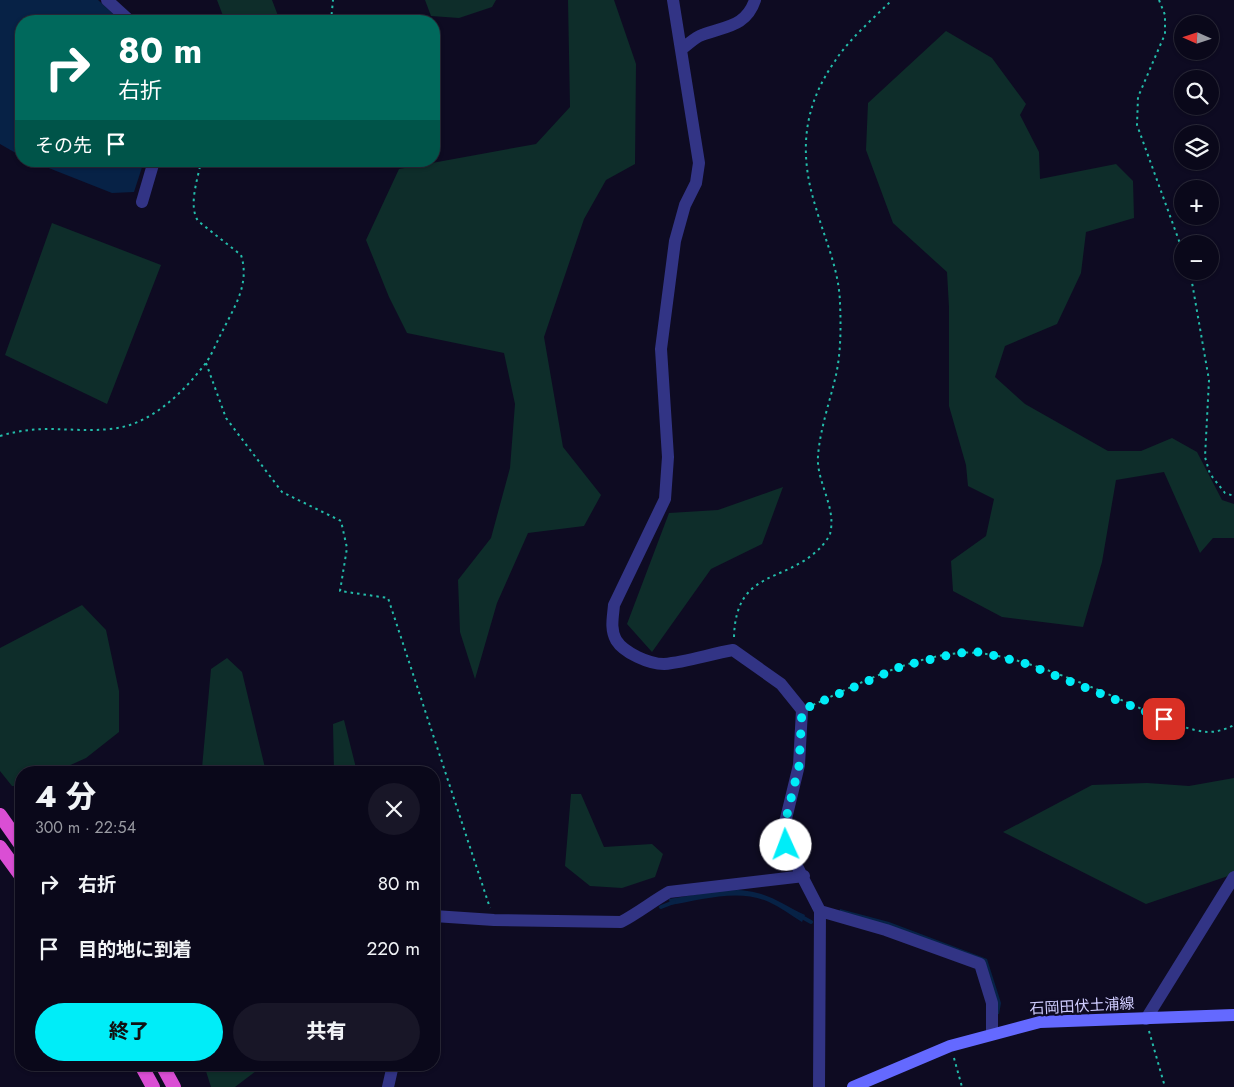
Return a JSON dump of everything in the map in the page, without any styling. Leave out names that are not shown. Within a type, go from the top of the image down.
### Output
[{"type":"highway","points":[[0,815],[15,836]]},
{"type":"highway","points":[[0,847],[15,868]]},
{"type":"highway","points":[[144,1071],[153,1087]]},
{"type":"highway","points":[[165,1071],[174,1087]]},
{"type":"main road","name":"石岡田伏土浦線","points":[[853,1087],[950,1046],[992,1033],[1040,1022],[1146,1020],[1234,1015]]},
{"type":"street","points":[[107,0],[123,15]]},
{"type":"street","points":[[674,0],[683,48],[698,163],[696,183],[685,205],[675,241],[661,349],[668,457],[665,499],[614,606],[612,625],[616,640],[629,652],[661,664],[733,650],[781,684],[802,710],[799,766],[783,831],[786,845],[804,876],[820,911],[819,1087]]},
{"type":"street","points":[[683,48],[700,36],[736,24],[750,12],[754,0]]},
{"type":"street","points":[[142,202],[152,167]]},
{"type":"street","points":[[440,916],[494,920],[621,922],[639,913],[650,902],[669,892],[804,876]]},
{"type":"street","points":[[1146,1020],[1234,877]]},
{"type":"street","points":[[820,911],[886,930],[980,964],[992,1003],[992,1033]]},
{"type":"street","points":[[388,1087],[392,1071]]},
{"type":"path","points":[[332,15],[333,0]]},
{"type":"path","points":[[733,650],[735,616],[750,591],[759,582],[808,559],[824,544],[830,534],[831,514],[818,457],[838,358],[839,291],[833,257],[809,186],[804,146],[814,102],[834,61],[892,0]]},
{"type":"path","points":[[1159,0],[1165,15],[1165,34],[1138,97],[1136,125],[1177,235]]},
{"type":"path","points":[[0,436],[46,427],[109,430],[124,427],[143,420],[167,404],[206,364],[239,298],[244,276],[240,255],[198,221],[194,215],[195,192],[201,167]]},
{"type":"path","points":[[1193,280],[1209,380],[1205,457],[1210,474],[1225,493],[1234,496]]},
{"type":"path","points":[[206,364],[226,418],[282,492],[340,521],[347,548],[340,591],[388,598],[494,920]]},
{"type":"path","points":[[802,710],[902,666],[958,653],[980,652],[1032,666],[1180,726],[1220,732],[1234,725]]},
{"type":"path","points":[[1146,1020],[1165,1087]]},
{"type":"path","points":[[950,1046],[962,1087]]},
{"type":"green space","points":[[217,0],[272,0],[278,15],[223,15]]},
{"type":"green space","points":[[425,0],[496,0],[492,7],[459,18],[431,15]]},
{"type":"green space","points":[[568,0],[614,0],[636,64],[635,164],[606,180],[584,219],[544,337],[563,447],[601,495],[584,526],[528,533],[497,603],[475,679],[460,632],[458,580],[491,538],[510,468],[515,404],[504,353],[407,333],[389,297],[366,240],[399,169],[440,167],[440,162],[536,144],[570,107]]},
{"type":"green space","points":[[946,31],[992,58],[1026,104],[1020,115],[1039,152],[1040,179],[1116,164],[1133,181],[1134,218],[1086,232],[1081,273],[1057,324],[1005,346],[995,377],[1025,404],[1108,451],[1141,451],[1172,438],[1197,452],[1222,500],[1234,504],[1234,538],[1213,538],[1200,553],[1164,472],[1116,480],[1102,562],[1083,627],[1002,617],[953,591],[951,561],[986,536],[994,499],[968,486],[966,465],[949,406],[947,272],[893,223],[866,150],[868,103]]},
{"type":"green space","points":[[52,223],[161,265],[107,404],[5,355]]},
{"type":"green space","points":[[783,487],[762,544],[711,569],[652,652],[627,624],[669,513],[718,510]]},
{"type":"green space","points":[[82,605],[106,630],[119,691],[119,732],[86,758],[68,766],[15,766],[15,786],[12,786],[0,771],[0,648]]},
{"type":"green space","points":[[227,658],[242,672],[265,766],[202,766],[211,669]]},
{"type":"green space","points":[[344,720],[356,766],[334,766],[333,724]]},
{"type":"green space","points":[[1234,778],[1234,874],[1146,904],[1003,832],[1092,785],[1147,783],[1189,786]]},
{"type":"green space","points":[[571,794],[581,794],[604,847],[652,844],[663,854],[655,877],[622,888],[590,886],[565,866]]},
{"type":"green space","points":[[206,1071],[256,1071],[235,1087],[211,1087]]},
{"type":"water","points":[[0,0],[98,0],[114,15],[15,15],[15,153],[0,144]]},
{"type":"water","points":[[46,167],[142,167],[134,192],[112,193]]},
{"type":"water","points":[[738,890],[758,893],[805,915],[802,922],[769,902],[745,896],[720,896],[670,905],[669,899],[717,891]]},
{"type":"water","points":[[840,909],[889,922],[987,959],[1001,1003],[999,1014],[994,1014],[982,962],[839,915]]},
{"type":"waterway","points":[[661,907],[674,902]]},
{"type":"waterway","points":[[800,916],[811,922]]},
{"type":"route","points":[[786,845],[783,831],[799,766],[802,710],[902,666],[958,653],[980,652],[1024,663],[1081,684],[1164,719]]}]
